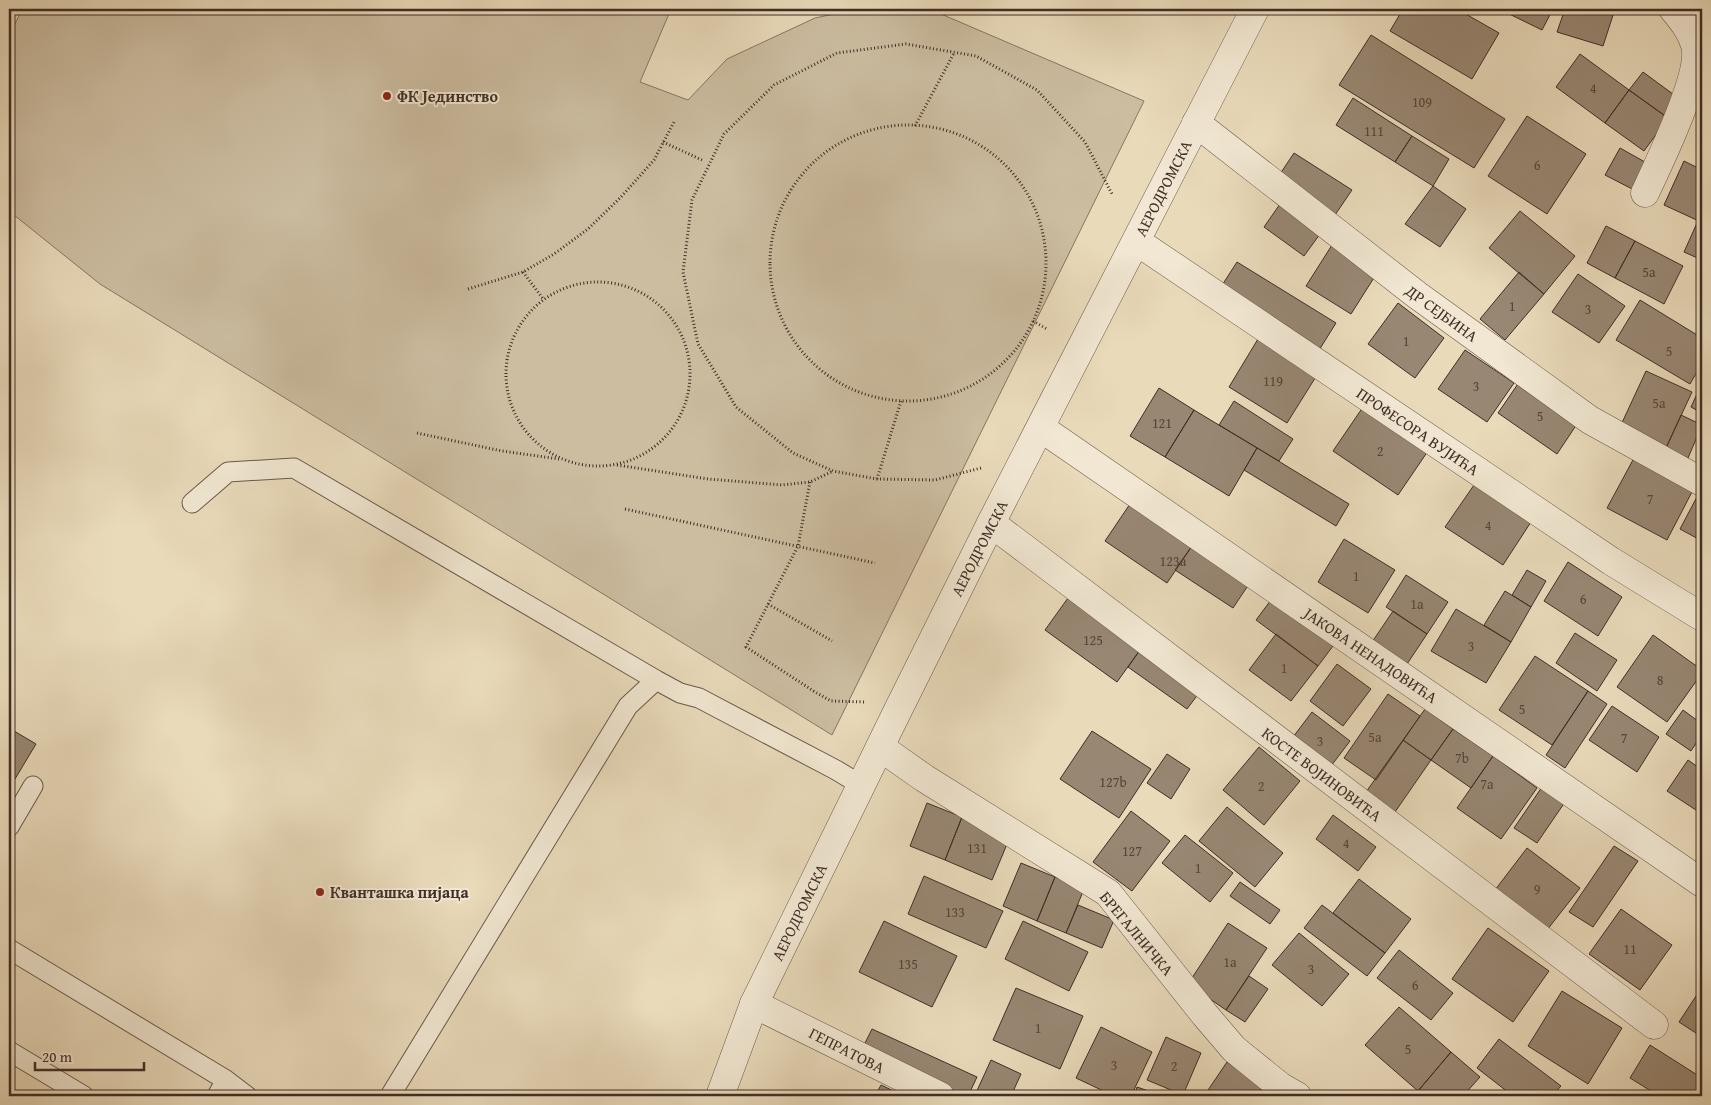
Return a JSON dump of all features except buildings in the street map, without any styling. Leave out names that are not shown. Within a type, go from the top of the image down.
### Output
[{"type":"street","name":"АЕРОДРОМСКА","points":[[720,1096],[754,1004],[861,785],[991,523],[1255,9]]},
{"type":"street","points":[[1645,193],[1670,141],[1690,84],[1695,63],[1696,46],[1685,24],[1673,9]]},
{"type":"street","name":"ДР СЕЈБИНА","points":[[1196,123],[1417,295],[1590,420],[1702,482]]},
{"type":"street","name":"ПРОФЕСОРА ВУЈИЋА","points":[[1136,241],[1611,561],[1702,617]]},
{"type":"street","name":"ЈАКОВА НЕНАДОВИЋА","points":[[1041,428],[1702,883]]},
{"type":"street","name":"КОСТЕ ВОЈИНОВИЋА","points":[[991,523],[1654,1025]]},
{"type":"street","name":"БРЕГАЛНИЧКА","points":[[880,747],[924,778],[1108,893],[1234,1049],[1282,1087],[1297,1096]]},
{"type":"street","name":"ГЕПРАТОВА","points":[[754,1004],[940,1096]]},
{"type":"lane","points":[[192,504],[228,472],[294,468],[656,680],[680,693],[699,698],[861,785]]},
{"type":"lane","points":[[389,1095],[628,706],[656,680]]},
{"type":"lane","points":[[9,827],[33,786]]},
{"type":"lane","points":[[9,949],[222,1088],[247,1096]]},
{"type":"lane","points":[[9,1051],[84,1096]]},
{"type":"path","points":[[981,468],[935,480],[877,479],[834,471],[793,453],[736,407],[698,344],[683,272],[692,200],[724,134],[774,85],[837,54],[906,44],[976,56],[1037,90],[1085,142],[1112,194]]},
{"type":"path","points":[[915,126],[954,52]]},
{"type":"path","points":[[468,289],[522,272],[554,254],[588,229],[654,160],[674,122]]},
{"type":"path","points":[[887,125],[915,126],[935,126],[980,143],[1014,172],[1038,210],[1048,254],[1043,299],[1025,340],[994,373],[955,394],[911,402],[866,396],[826,375],[794,343],[775,302],[769,258],[779,211],[804,170],[841,140],[887,125]]},
{"type":"path","points":[[663,142],[702,160]]},
{"type":"path","points":[[522,272],[544,300]]},
{"type":"path","points":[[616,465],[645,454],[669,434],[685,408],[691,377],[686,347],[673,319],[650,297],[622,285],[592,281],[563,288],[538,303],[518,326],[507,353],[505,383],[514,413],[531,438],[556,456],[586,466],[616,465],[708,479],[782,485],[810,482],[834,471]]},
{"type":"path","points":[[1033,321],[1047,329]]},
{"type":"path","points":[[877,479],[901,401]]},
{"type":"path","points":[[417,434],[502,451],[565,459]]},
{"type":"path","points":[[810,482],[798,546],[746,647],[831,701],[868,702]]},
{"type":"path","points":[[625,509],[875,563]]},
{"type":"path","points":[[768,604],[832,641]]},
{"type":"shaded area","points":[[22,9],[671,9],[640,82],[688,100],[727,59],[815,18],[853,10],[894,9],[934,11],[1144,101],[832,735],[100,284],[9,211],[9,37]]},
{"type":"place","name":"ФК Јединство","points":[[387,96]]},
{"type":"place","name":"Кванташка пијаца","points":[[320,892]]}]
